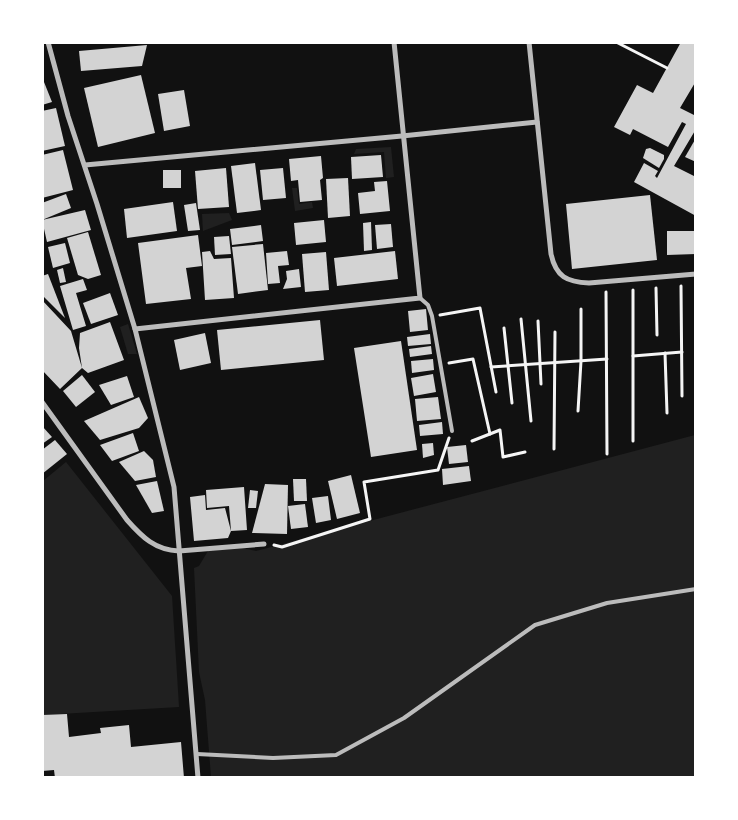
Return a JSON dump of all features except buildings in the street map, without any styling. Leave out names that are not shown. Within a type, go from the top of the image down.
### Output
[{"type":"street","points":[[48,42],[68,116],[85,165],[135,329],[174,487],[198,778]]},
{"type":"street","points":[[135,329],[420,298],[402,136],[394,42]]},
{"type":"street","points":[[529,42],[550,254],[553,264],[564,278],[575,282],[589,283],[696,274]]},
{"type":"street","points":[[85,165],[537,122]]},
{"type":"street","points":[[42,402],[127,520],[140,535],[153,545],[168,551],[179,551],[264,544]]},
{"type":"lane","points":[[420,298],[428,304],[432,316],[452,431]]},
{"type":"lane","points":[[197,754],[273,758],[336,755],[404,718],[535,625],[607,603],[696,589]]},
{"type":"path","points":[[616,42],[666,68]]},
{"type":"path","points":[[681,275],[682,396]]},
{"type":"path","points":[[656,277],[657,335]]},
{"type":"path","points":[[632,279],[633,441]]},
{"type":"path","points":[[606,282],[607,454]]},
{"type":"path","points":[[432,316],[480,308],[496,392]]},
{"type":"path","points":[[578,411],[581,361],[581,309]]},
{"type":"path","points":[[521,319],[530,421]]},
{"type":"path","points":[[538,322],[541,384]]},
{"type":"path","points":[[504,328],[512,403]]},
{"type":"path","points":[[554,449],[555,332]]},
{"type":"path","points":[[633,356],[682,352]]},
{"type":"path","points":[[665,353],[667,413]]},
{"type":"path","points":[[440,364],[474,359],[490,434]]},
{"type":"path","points":[[491,367],[607,359]]},
{"type":"path","points":[[472,441],[500,430],[503,457],[525,452]]},
{"type":"path","points":[[264,544],[282,546],[370,519],[364,482],[438,470],[452,431]]},
{"type":"shaded area","points":[[391,147],[394,177],[386,178],[384,152],[354,154],[356,149]]},
{"type":"shaded area","points":[[292,188],[297,188],[299,204],[312,202],[313,208],[295,211]]},
{"type":"shaded area","points":[[229,213],[232,220],[203,231],[202,214]]},
{"type":"shaded area","points":[[128,324],[137,354],[128,354],[120,327]]},
{"type":"shaded area","points":[[695,435],[695,777],[211,777],[205,700],[199,672],[194,568],[199,566],[208,551],[243,548],[256,551]]},
{"type":"shaded area","points":[[66,462],[172,596],[179,707],[43,715],[43,481]]}]
